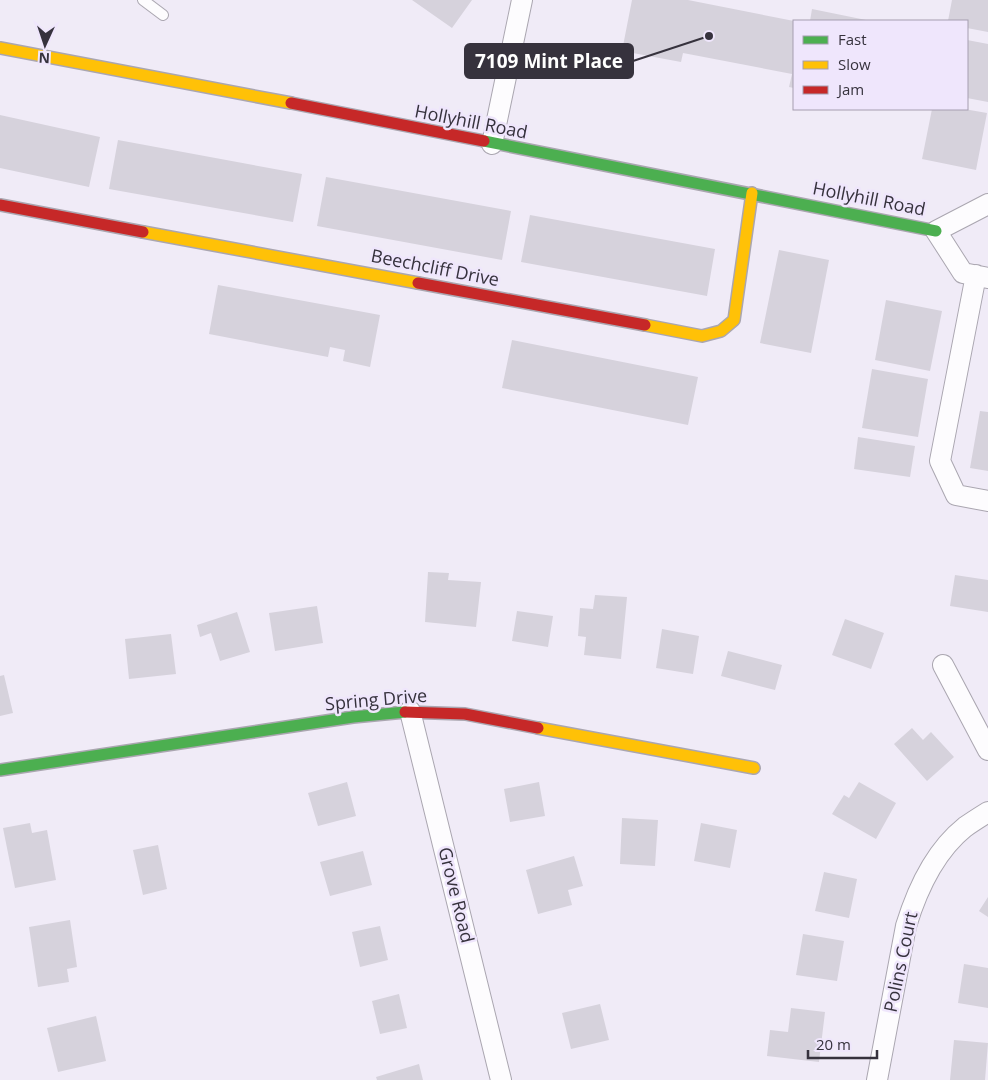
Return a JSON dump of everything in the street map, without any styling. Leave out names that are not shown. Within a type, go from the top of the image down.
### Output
[{"type":"street","points":[[492,144],[522,0]]},
{"type":"street","name":"Hollyhill Road","points":[[0,48],[752,193],[936,231]]},
{"type":"street","name":"Beechcliff Drive","points":[[0,205],[702,336],[721,331],[734,320],[752,193]]},
{"type":"street","points":[[988,204],[936,231],[963,273],[982,276],[940,461],[956,495],[988,501]]},
{"type":"street","points":[[944,665],[988,750]]},
{"type":"street","name":"Spring Drive","points":[[0,770],[353,717],[410,711],[465,714],[754,768]]},
{"type":"street","name":"Grove Road","points":[[410,711],[501,1080]]},
{"type":"street","name":"Polins Court","points":[[877,1080],[906,926],[913,903],[921,885],[949,844],[965,827],[988,812]]},
{"type":"lane","points":[[143,0],[163,15]]},
{"type":"building","points":[[412,0],[472,0],[452,28]]},
{"type":"building","points":[[632,0],[688,0],[793,21],[793,88],[789,87],[792,74],[683,53],[681,62],[622,51]]},
{"type":"building","points":[[952,0],[988,0],[988,32],[968,28],[968,20],[948,20]]},
{"type":"building","points":[[812,9],[866,20],[810,20]]},
{"type":"building","points":[[968,40],[988,44],[988,102],[968,98]]},
{"type":"building","points":[[932,110],[968,110],[987,113],[976,170],[922,159]]},
{"type":"building","points":[[0,115],[100,137],[89,187],[0,168]]},
{"type":"building","points":[[118,140],[302,174],[293,222],[109,189]]},
{"type":"building","points":[[326,177],[511,211],[502,260],[317,226]]},
{"type":"building","points":[[530,215],[715,249],[707,296],[521,262]]},
{"type":"building","points":[[779,250],[829,260],[811,353],[760,343]]},
{"type":"building","points":[[218,285],[380,315],[370,367],[343,361],[345,350],[330,347],[328,357],[209,334]]},
{"type":"building","points":[[886,300],[942,311],[930,371],[875,360]]},
{"type":"building","points":[[512,340],[698,377],[688,425],[502,388]]},
{"type":"building","points":[[872,369],[928,379],[918,437],[862,428]]},
{"type":"building","points":[[980,411],[988,412],[988,471],[970,468]]},
{"type":"building","points":[[858,437],[915,446],[910,477],[854,469]]},
{"type":"building","points":[[428,572],[449,573],[448,580],[481,582],[476,627],[425,622]]},
{"type":"building","points":[[955,575],[988,580],[988,612],[950,606]]},
{"type":"building","points":[[595,595],[627,597],[621,659],[584,655],[586,637],[578,636],[580,608],[593,609]]},
{"type":"building","points":[[317,606],[323,643],[275,651],[269,613]]},
{"type":"building","points":[[517,611],[553,616],[548,647],[512,641]]},
{"type":"building","points":[[237,612],[250,652],[220,661],[211,633],[200,637],[197,625]]},
{"type":"building","points":[[845,619],[884,633],[871,669],[832,655]]},
{"type":"building","points":[[662,629],[699,636],[693,674],[656,668]]},
{"type":"building","points":[[171,634],[176,674],[129,679],[125,639]]},
{"type":"building","points":[[728,651],[782,665],[775,690],[721,676]]},
{"type":"building","points":[[4,675],[13,713],[0,716],[0,676]]},
{"type":"building","points":[[912,728],[923,740],[931,732],[954,757],[927,781],[894,744]]},
{"type":"building","points":[[347,782],[356,816],[318,826],[308,793]]},
{"type":"building","points":[[539,782],[545,816],[510,822],[504,789]]},
{"type":"building","points":[[859,782],[896,803],[876,839],[832,814],[844,795],[849,798]]},
{"type":"building","points":[[622,818],[658,820],[655,866],[620,864]]},
{"type":"building","points":[[30,823],[32,833],[47,830],[56,880],[15,888],[3,828]]},
{"type":"building","points":[[701,823],[737,830],[730,868],[694,861]]},
{"type":"building","points":[[158,845],[167,889],[143,895],[133,850]]},
{"type":"building","points":[[363,851],[372,885],[330,896],[320,862]]},
{"type":"building","points":[[574,856],[583,886],[568,890],[572,905],[538,914],[526,870]]},
{"type":"building","points":[[824,872],[857,879],[849,918],[815,911]]},
{"type":"building","points":[[988,897],[988,917],[979,911]]},
{"type":"building","points":[[70,920],[77,967],[67,969],[69,982],[38,987],[29,927]]},
{"type":"building","points":[[380,926],[388,960],[360,967],[352,932]]},
{"type":"building","points":[[803,934],[844,941],[837,981],[796,975]]},
{"type":"building","points":[[964,964],[988,968],[988,1008],[958,1003]]},
{"type":"building","points":[[399,994],[407,1028],[380,1034],[372,1001]]},
{"type":"building","points":[[600,1004],[609,1040],[571,1049],[562,1013]]},
{"type":"building","points":[[791,1008],[825,1012],[819,1062],[767,1056],[770,1030],[788,1032]]},
{"type":"building","points":[[96,1016],[106,1061],[58,1072],[47,1028]]},
{"type":"building","points":[[954,1040],[988,1043],[985,1080],[950,1080]]},
{"type":"building","points":[[419,1064],[423,1080],[377,1080],[376,1077]]},
{"type":"traffic: fast","points":[[484,141],[936,231]]},
{"type":"traffic: fast","points":[[0,770],[353,717],[405,712]]},
{"type":"traffic: slow","points":[[0,48],[291,103]]},
{"type":"traffic: slow","points":[[645,325],[702,336],[721,331],[734,320],[752,193]]},
{"type":"traffic: slow","points":[[143,232],[418,283]]},
{"type":"traffic: slow","points":[[538,728],[754,768]]},
{"type":"traffic: jam","points":[[291,103],[484,141]]},
{"type":"traffic: jam","points":[[0,205],[143,232]]},
{"type":"traffic: jam","points":[[418,283],[645,325]]},
{"type":"traffic: jam","points":[[405,712],[465,714],[538,728]]},
{"type":"place","name":"7109 Mint Place","points":[[709,36]]}]
